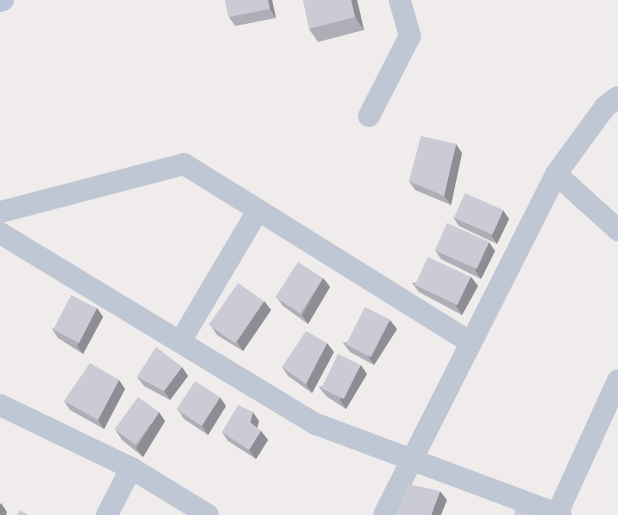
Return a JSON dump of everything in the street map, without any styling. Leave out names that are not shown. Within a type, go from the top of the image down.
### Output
[{"type":"street","points":[[369,116],[410,36],[400,0]]},
{"type":"street","points":[[384,515],[408,461],[556,174],[605,107],[618,97]]},
{"type":"street","points":[[0,212],[184,164],[470,342]]},
{"type":"street","points":[[556,174],[618,230]]},
{"type":"street","points":[[180,342],[258,210]]},
{"type":"street","points":[[0,233],[316,424],[408,461],[559,514],[618,380]]},
{"type":"street","points":[[0,405],[130,468],[208,515]]},
{"type":"street","points":[[107,515],[130,468]]},
{"type":"building","points":[[225,0],[268,0],[270,9],[229,17]]},
{"type":"building","points":[[303,0],[351,0],[355,17],[309,29]]},
{"type":"building","points":[[421,136],[456,144],[444,196],[409,181]]},
{"type":"building","points":[[465,193],[503,210],[492,235],[454,218]]},
{"type":"building","points":[[447,223],[489,242],[477,269],[435,250]]},
{"type":"building","points":[[428,257],[471,277],[457,305],[415,285]]},
{"type":"building","points":[[298,262],[323,278],[300,314],[275,297]]},
{"type":"building","points":[[238,283],[264,301],[235,343],[209,325]]},
{"type":"building","points":[[71,295],[97,308],[79,343],[53,330]]},
{"type":"building","points":[[365,307],[390,320],[371,357],[346,344]]},
{"type":"building","points":[[306,331],[327,343],[306,384],[282,367]]},
{"type":"building","points":[[156,347],[182,367],[164,391],[137,377]]},
{"type":"building","points":[[338,354],[360,365],[344,399],[321,388]]},
{"type":"building","points":[[90,363],[119,380],[98,420],[64,401]]},
{"type":"building","points":[[195,381],[220,397],[202,426],[176,410]]},
{"type":"building","points":[[138,397],[159,412],[136,445],[114,429]]},
{"type":"building","points":[[238,405],[253,412],[250,422],[261,431],[249,450],[222,432]]},
{"type":"building","points":[[408,484],[440,491],[431,515],[397,515]]},
{"type":"building","points":[[515,509],[531,515],[514,515]]},
{"type":"building","points":[[20,510],[28,515],[17,515]]}]
